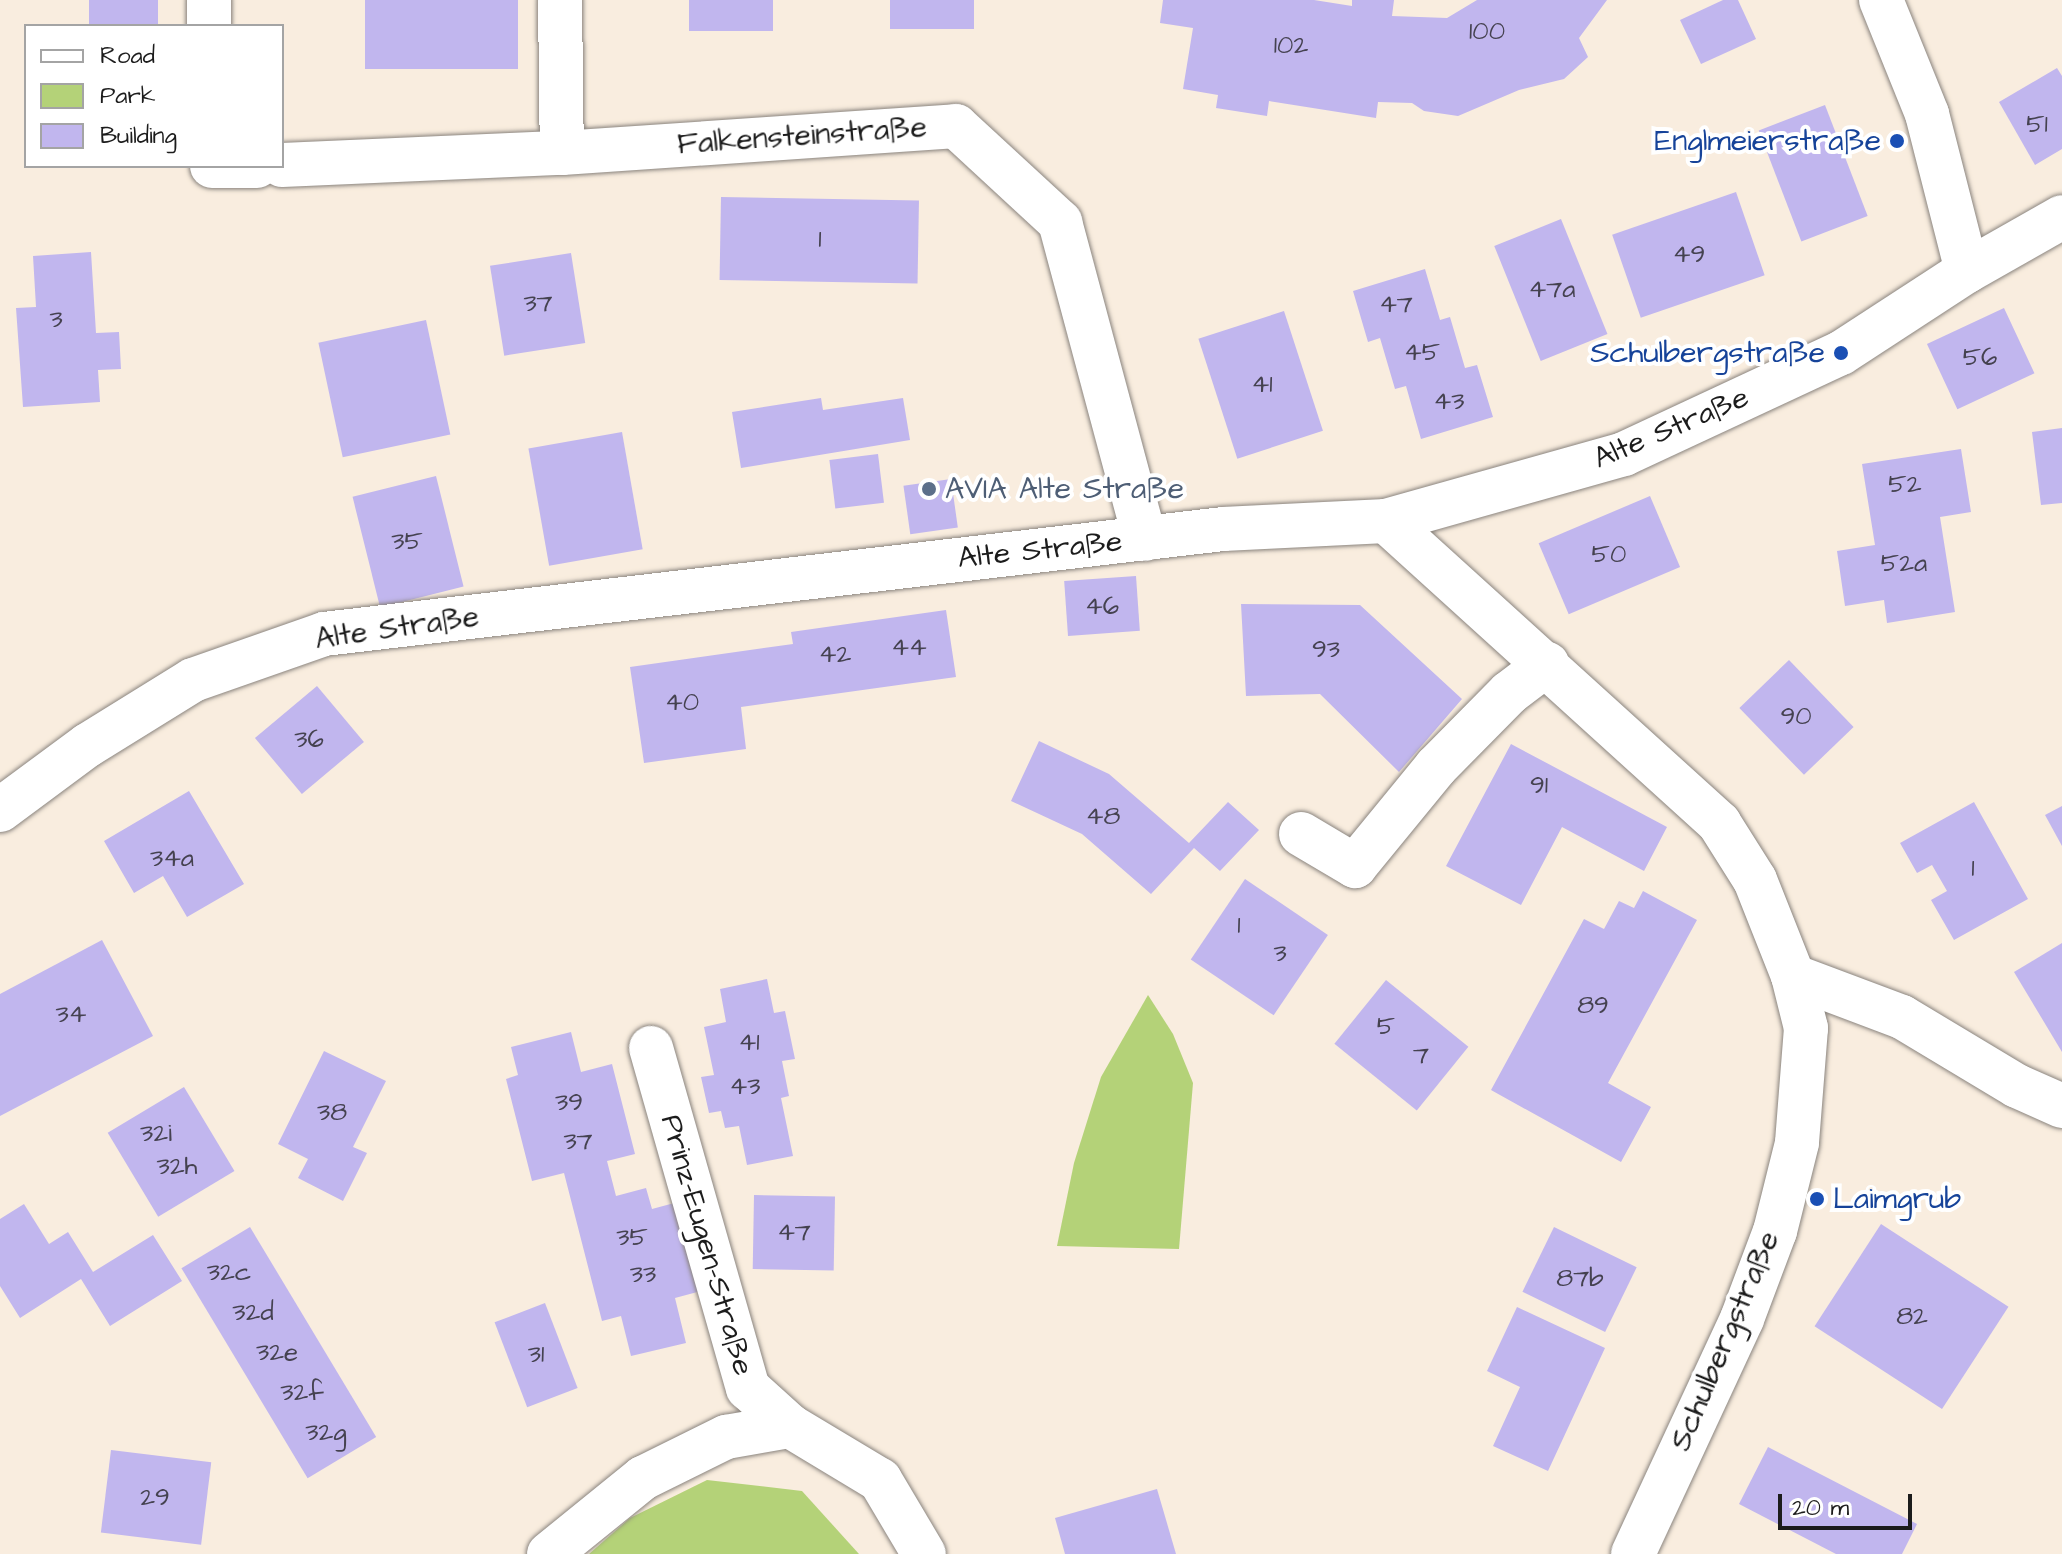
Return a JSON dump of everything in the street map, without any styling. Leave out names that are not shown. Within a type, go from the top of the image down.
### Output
[{"type":"street","points":[[209,0],[209,24]]},
{"type":"street","points":[[560,0],[562,153]]},
{"type":"street","points":[[1881,0],[1931,128],[1967,271]]},
{"type":"street","name":"Falkensteinstraße","points":[[284,165],[562,153],[956,126],[1060,222],[1145,539]]},
{"type":"street","name":"Alte Straße","points":[[0,810],[88,745],[193,680],[324,634],[1145,539],[1386,521],[1624,454],[1841,353],[1967,271],[2062,217]]},
{"type":"street","name":"Schulbergstraße","points":[[1386,521],[1719,823],[1755,880],[1793,976],[1806,1028],[1797,1143],[1775,1231],[1742,1319],[1633,1554]]},
{"type":"street","points":[[1301,834],[1355,866],[1436,767],[1509,693],[1547,664]]},
{"type":"street","points":[[1793,976],[1902,1017],[2017,1086],[2062,1106]]},
{"type":"street","name":"Prinz-Eugen-Straße","points":[[651,1048],[748,1388],[790,1426],[880,1480],[924,1554]]},
{"type":"street","points":[[549,1554],[643,1478],[726,1437],[790,1426]]},
{"type":"green space","points":[[1148,995],[1173,1034],[1193,1083],[1179,1249],[1057,1246],[1074,1163],[1101,1077]]},
{"type":"green space","points":[[707,1480],[802,1491],[859,1554],[589,1554],[630,1518]]},
{"type":"building","points":[[89,0],[158,0],[158,24],[89,24]]},
{"type":"building","points":[[365,0],[518,0],[518,69],[365,69]]},
{"type":"building","points":[[689,0],[773,0],[773,31],[689,31]]},
{"type":"building","points":[[890,0],[974,0],[974,29],[890,29]]},
{"type":"building","points":[[1163,0],[1314,0],[1352,6],[1352,0],[1394,0],[1392,16],[1447,18],[1477,0],[1607,0],[1579,38],[1588,57],[1564,79],[1519,90],[1458,116],[1424,111],[1412,103],[1378,102],[1376,118],[1269,101],[1267,116],[1216,108],[1218,95],[1183,89],[1193,28],[1160,23]]},
{"type":"building","points":[[1723,0],[1738,0],[1756,39],[1701,64],[1680,20]]},
{"type":"building","points":[[2057,68],[2062,76],[2062,149],[2035,165],[1999,102]]},
{"type":"building","points":[[1825,105],[1868,216],[1801,242],[1759,130]]},
{"type":"building","points":[[1736,192],[1765,275],[1641,318],[1612,235]]},
{"type":"building","points":[[721,197],[919,200],[918,283],[720,280]]},
{"type":"building","points":[[1561,219],[1607,334],[1541,361],[1494,246]]},
{"type":"building","points":[[91,252],[96,333],[119,332],[121,369],[98,370],[100,402],[23,407],[16,308],[36,307],[33,256]]},
{"type":"building","points":[[571,253],[585,343],[504,356],[490,266]]},
{"type":"building","points":[[1425,269],[1440,320],[1450,317],[1465,368],[1477,365],[1493,417],[1421,439],[1406,386],[1395,389],[1380,338],[1368,342],[1353,291]]},
{"type":"building","points":[[2004,308],[2034,373],[1957,409],[1927,344]]},
{"type":"building","points":[[1284,311],[1323,431],[1237,459],[1198,339]]},
{"type":"building","points":[[426,320],[450,434],[343,457],[318,343]]},
{"type":"building","points":[[821,398],[823,410],[903,398],[910,440],[741,468],[732,412]]},
{"type":"building","points":[[2062,428],[2062,503],[2041,505],[2032,432]]},
{"type":"building","points":[[622,432],[643,549],[549,566],[528,448]]},
{"type":"building","points":[[1961,449],[1971,512],[1940,517],[1955,612],[1887,623],[1884,600],[1845,606],[1837,551],[1875,545],[1862,464]]},
{"type":"building","points":[[878,454],[884,503],[835,509],[829,460]]},
{"type":"building","points":[[436,476],[464,587],[380,607],[353,497]]},
{"type":"building","points":[[951,479],[958,528],[910,534],[903,486]]},
{"type":"building","points":[[1650,496],[1680,567],[1569,614],[1539,543]]},
{"type":"building","points":[[1136,576],[1140,631],[1068,636],[1064,581]]},
{"type":"building","points":[[1241,604],[1360,605],[1462,699],[1399,772],[1320,694],[1246,696]]},
{"type":"building","points":[[946,610],[956,677],[741,707],[746,749],[644,763],[630,667],[793,644],[791,632]]},
{"type":"building","points":[[1789,660],[1854,727],[1804,775],[1739,708]]},
{"type":"building","points":[[317,686],[364,742],[302,794],[255,738]]},
{"type":"building","points":[[1039,741],[1109,774],[1189,843],[1228,802],[1259,830],[1220,871],[1194,848],[1151,894],[1082,834],[1011,801]]},
{"type":"building","points":[[1511,744],[1667,827],[1644,871],[1562,827],[1521,905],[1446,866]]},
{"type":"building","points":[[189,791],[244,884],[187,917],[163,876],[134,893],[104,841]]},
{"type":"building","points":[[1974,802],[2028,899],[1954,940],[1931,900],[1947,891],[1932,865],[1917,873],[1900,843]]},
{"type":"building","points":[[2062,806],[2062,846],[2045,815]]},
{"type":"building","points":[[1245,879],[1328,935],[1274,1015],[1191,959]]},
{"type":"building","points":[[1643,891],[1697,920],[1608,1083],[1651,1107],[1621,1162],[1491,1090],[1584,919],[1604,929],[1619,901],[1634,908]]},
{"type":"building","points":[[102,940],[153,1036],[0,1116],[0,994]]},
{"type":"building","points":[[2062,943],[2062,1052],[2014,972]]},
{"type":"building","points":[[767,979],[774,1013],[785,1011],[795,1059],[782,1061],[789,1096],[781,1098],[793,1156],[747,1165],[739,1126],[725,1128],[721,1111],[709,1113],[701,1077],[714,1075],[704,1027],[726,1022],[720,989]]},
{"type":"building","points":[[1386,980],[1468,1047],[1417,1110],[1334,1044]]},
{"type":"building","points":[[571,1032],[581,1072],[612,1064],[635,1154],[607,1161],[616,1196],[646,1188],[652,1209],[678,1202],[701,1291],[675,1298],[686,1343],[631,1356],[621,1316],[602,1321],[564,1173],[532,1181],[506,1079],[518,1075],[511,1047]]},
{"type":"building","points":[[324,1051],[386,1081],[353,1147],[367,1153],[343,1201],[298,1178],[308,1159],[278,1144]]},
{"type":"building","points":[[184,1087],[234,1171],[158,1217],[108,1133]]},
{"type":"building","points":[[754,1195],[835,1196],[834,1270],[753,1269]]},
{"type":"building","points":[[24,1204],[49,1244],[68,1232],[93,1272],[153,1235],[182,1281],[110,1326],[81,1279],[20,1318],[0,1286],[0,1219]]},
{"type":"building","points":[[1881,1224],[2008,1307],[1942,1409],[1815,1326]]},
{"type":"building","points":[[250,1227],[376,1437],[308,1478],[181,1268]]},
{"type":"building","points":[[1554,1227],[1637,1267],[1605,1332],[1522,1292]]},
{"type":"building","points":[[545,1303],[578,1388],[527,1407],[495,1322]]},
{"type":"building","points":[[1517,1307],[1605,1348],[1548,1471],[1493,1446],[1520,1387],[1487,1371]]},
{"type":"building","points":[[1768,1447],[1917,1524],[1902,1554],[1836,1554],[1739,1504]]},
{"type":"building","points":[[111,1450],[211,1462],[201,1545],[101,1532]]},
{"type":"building","points":[[1157,1489],[1176,1554],[1065,1554],[1055,1518]]},
{"type":"place","name":"Englmeierstraße","points":[[1897,141]]},
{"type":"place","name":"Schulbergstraße","points":[[1841,353]]},
{"type":"place","name":"AVIA Alte Straße","points":[[929,489]]},
{"type":"place","name":"Laimgrub","points":[[1817,1199]]}]
